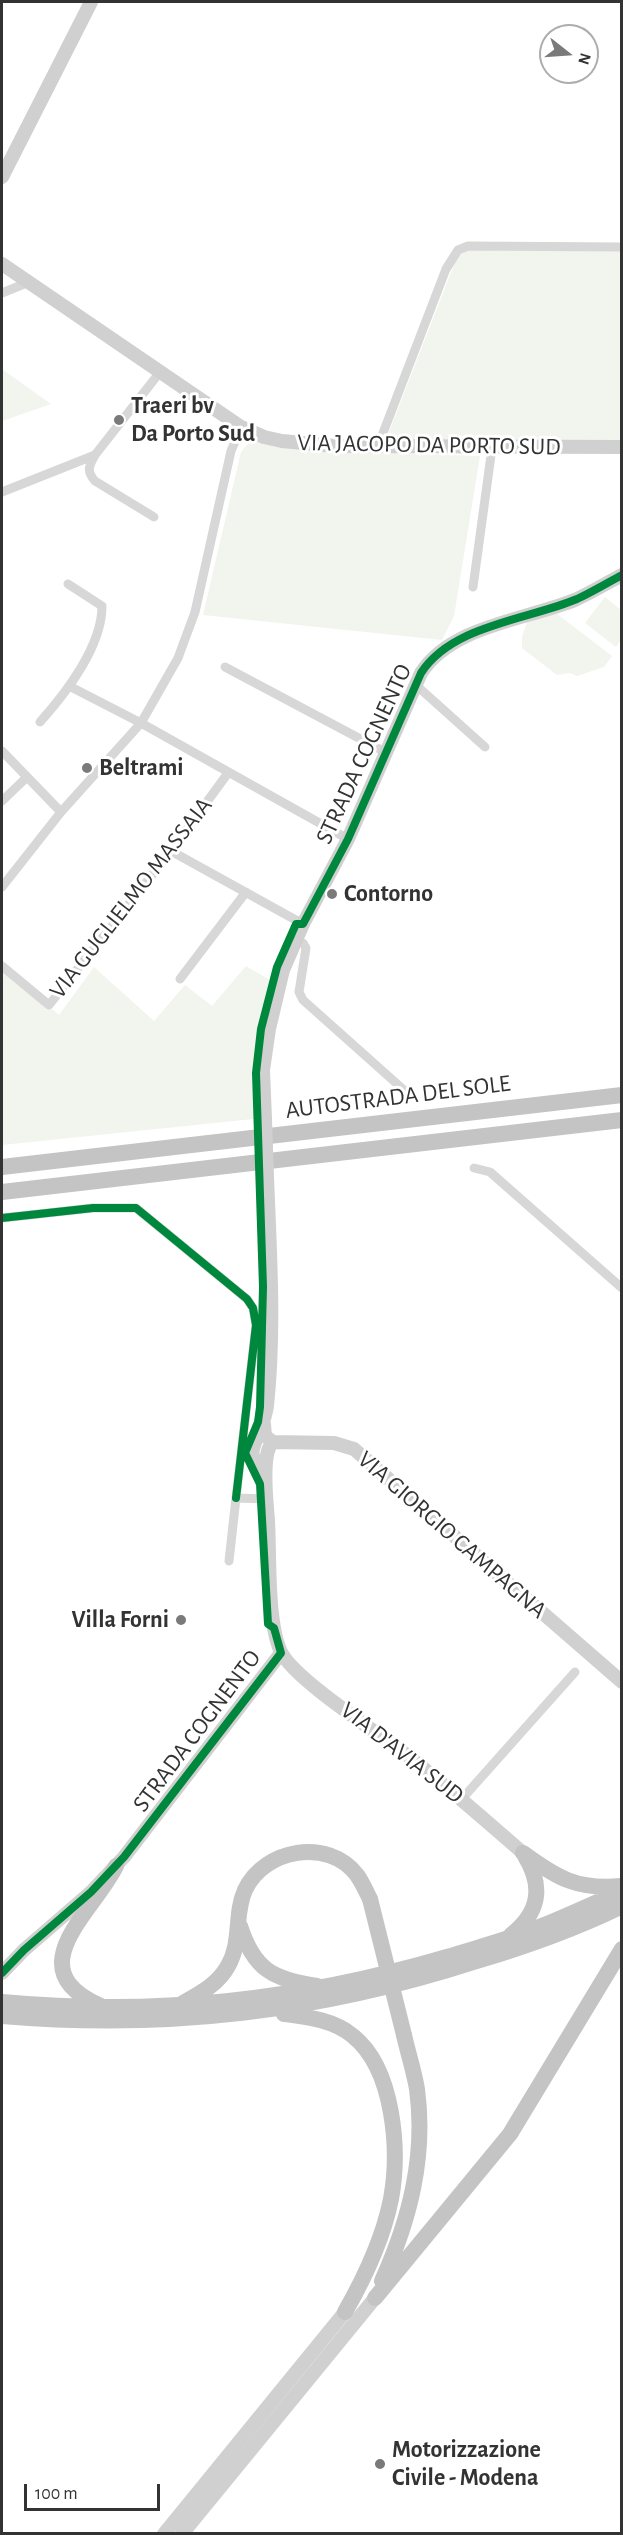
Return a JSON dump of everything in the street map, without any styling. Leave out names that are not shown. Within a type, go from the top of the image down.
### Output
[{"type":"highway","name":"AUTOSTRADA DEL SOLE","points":[[2,1167],[621,1095]]},
{"type":"highway","name":"AUTOSTRADA DEL SOLE","points":[[2,1192],[621,1120]]},
{"type":"highway","points":[[179,2005],[213,1985],[223,1974],[235,1951],[240,1901],[256,1873],[267,1864],[292,1853],[324,1853],[356,1874],[370,1899],[417,2087],[419,2156],[413,2193],[396,2246],[375,2298]]},
{"type":"highway","points":[[524,1853],[546,1870],[574,1884],[589,1887],[621,1886]]},
{"type":"highway","points":[[504,1940],[520,1928],[536,1907],[537,1879],[524,1853]]},
{"type":"highway","points":[[105,2007],[87,2000],[70,1983],[64,1972],[62,1956],[69,1934],[107,1885],[116,1866]]},
{"type":"highway","points":[[2,2002],[65,2008],[179,2005],[285,1996],[327,1988],[504,1940],[621,1891]]},
{"type":"highway","points":[[2,2016],[66,2021],[148,2021],[266,2011],[358,1995],[424,1978],[548,1939],[621,1906]]},
{"type":"highway","points":[[239,1923],[251,1953],[266,1970],[288,1980],[327,1988]]},
{"type":"highway","points":[[375,2298],[510,2134],[621,1949]]},
{"type":"highway","points":[[266,2011],[329,2023],[352,2036],[380,2071],[388,2100],[392,2132],[391,2197],[374,2254],[345,2312]]},
{"type":"highway","points":[[345,2312],[367,2289],[396,2246]]},
{"type":"street","points":[[2,177],[91,2]]},
{"type":"street","points":[[378,446],[446,269],[458,250],[468,246],[495,244],[621,247]]},
{"type":"street","name":"VIA JACOPO DA PORTO SUD","points":[[2,264],[241,427],[264,437],[282,441],[378,446],[621,447]]},
{"type":"street","points":[[2,293],[28,282]]},
{"type":"street","points":[[154,517],[95,481],[90,475],[89,466],[95,455],[160,372]]},
{"type":"street","points":[[2,887],[61,812],[141,723],[178,658],[187,635],[231,451],[241,427]]},
{"type":"street","points":[[473,587],[492,448]]},
{"type":"street","points":[[2,492],[95,455]]},
{"type":"street","name":"STRADA COGNENTO","points":[[266,1495],[252,1454],[264,1424],[272,1287],[263,1070],[269,1029],[283,970],[295,941],[298,921],[348,839],[385,752],[421,673],[430,659],[447,646],[519,617],[577,599],[621,575]]},
{"type":"street","points":[[40,722],[71,687],[102,622],[102,606],[68,584]]},
{"type":"street","points":[[225,667],[385,752]]},
{"type":"street","name":"STRADA COGNENTO","points":[[417,686],[485,747]]},
{"type":"street","points":[[71,687],[141,723],[348,839]]},
{"type":"street","points":[[2,751],[61,812]]},
{"type":"street","name":"VIA GUGLIELMO MASSAIA","points":[[2,966],[49,1005],[171,851],[228,773]]},
{"type":"street","points":[[2,801],[5,790],[27,777]]},
{"type":"street","points":[[171,851],[298,921]]},
{"type":"street","points":[[180,978],[246,892]]},
{"type":"street","points":[[295,941],[303,943],[306,948],[299,992],[303,1000],[405,1090]]},
{"type":"street","points":[[474,1168],[490,1172],[621,1288]]},
{"type":"street","points":[[2,1218],[93,1208],[136,1208],[247,1299],[253,1308],[256,1325],[229,1560]]},
{"type":"street","name":"STRADA COGNENTO","points":[[2,1973],[116,1866],[281,1653],[274,1628],[266,1495],[266,1455],[270,1440],[264,1424]]},
{"type":"street","name":"VIA GIORGIO CAMPAGNA","points":[[270,1440],[334,1443],[354,1449],[621,1682]]},
{"type":"street","points":[[236,1498],[266,1495]]},
{"type":"street","name":"VIA D'AVIA SUD","points":[[281,1653],[292,1667],[309,1682],[409,1756],[524,1853]]},
{"type":"street","points":[[461,1800],[575,1672]]},
{"type":"street","points":[[182,2534],[375,2298]]},
{"type":"street","points":[[164,2534],[345,2312]]},
{"type":"shaded area","points":[[466,251],[621,251],[621,440],[385,442],[457,257]]},
{"type":"shaded area","points":[[2,369],[51,404],[2,421]]},
{"type":"shaded area","points":[[252,439],[313,450],[480,456],[454,616],[442,640],[203,615],[241,452]]},
{"type":"shaded area","points":[[605,597],[621,610],[621,640],[616,647],[585,623]]},
{"type":"shaded area","points":[[552,610],[612,656],[604,667],[577,676],[570,673],[557,675],[522,648],[522,637],[528,620]]},
{"type":"shaded area","points":[[2,966],[59,1015],[94,967],[154,1021],[185,985],[212,1006],[246,966],[275,983],[263,1118],[2,1145]]},
{"type":"cycle path","points":[[2,1973],[24,1950],[91,1892],[124,1857],[281,1653],[274,1628],[268,1624],[260,1484],[245,1453],[258,1422],[260,1407],[263,1287],[256,1073],[261,1029],[277,967],[296,924],[303,924],[348,839],[421,673],[435,657],[451,644],[471,634],[577,599],[622,575]]},
{"type":"cycle path","points":[[2,1218],[93,1208],[136,1208],[247,1299],[253,1308],[256,1325],[236,1498]]},
{"type":"place","name":"Traeri bv Da Porto Sud","points":[[119,420]]},
{"type":"place","name":"Beltrami","points":[[87,768]]},
{"type":"place","name":"Contorno","points":[[332,894]]},
{"type":"place","name":"Villa Forni","points":[[181,1620]]},
{"type":"place","name":"Motorizzazione Civile - Modena","points":[[380,2464]]}]
